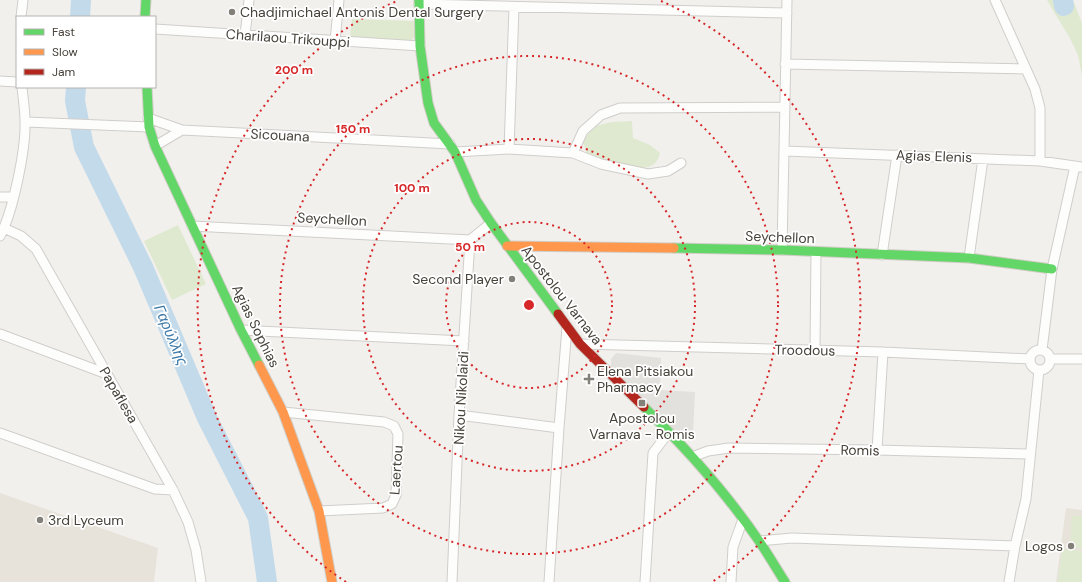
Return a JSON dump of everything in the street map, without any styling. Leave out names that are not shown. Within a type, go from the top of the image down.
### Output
[{"type":"street","points":[[21,16],[23,0]]},
{"type":"street","points":[[145,16],[146,0]]},
{"type":"street","points":[[245,35],[249,0]]},
{"type":"street","points":[[335,40],[339,0]]},
{"type":"street","points":[[782,250],[787,0]]},
{"type":"street","points":[[995,0],[1035,90],[1040,108],[1040,161]]},
{"type":"street","points":[[419,2],[514,7],[787,13]]},
{"type":"street","name":"Apostolou Varnava","points":[[419,2],[420,46],[428,103],[434,123],[455,152],[476,200],[490,223],[580,344],[669,432],[692,457],[743,519],[785,582]]},
{"type":"street","points":[[509,149],[514,7]]},
{"type":"street","name":"Charilaou Trikouppi","points":[[156,30],[420,46]]},
{"type":"street","points":[[785,64],[1026,69]]},
{"type":"street","points":[[0,81],[16,82]]},
{"type":"street","points":[[2,232],[13,197],[22,158],[26,122],[22,88]]},
{"type":"street","name":"Agias Sophias","points":[[147,88],[149,122],[155,146],[241,330],[283,412],[320,511],[332,582]]},
{"type":"street","points":[[573,153],[583,130],[601,115],[620,108],[785,107]]},
{"type":"street","name":"Sicouana","points":[[26,122],[112,126],[149,122],[182,130],[450,144]]},
{"type":"street","points":[[155,146],[182,130]]},
{"type":"street","points":[[455,152],[509,149],[573,153],[601,164],[648,174],[668,171],[681,162]]},
{"type":"street","name":"Agias Elenis","points":[[785,151],[983,158],[1040,161],[1079,166]]},
{"type":"street","points":[[882,255],[897,155]]},
{"type":"street","points":[[969,258],[983,158]]},
{"type":"street","points":[[1042,350],[1052,269],[1079,166]]},
{"type":"street","points":[[0,197],[13,197]]},
{"type":"street","points":[[470,240],[490,223]]},
{"type":"street","name":"Seychellon","points":[[192,226],[470,240]]},
{"type":"street","name":"Papaflesa","points":[[2,232],[21,236],[36,249],[173,490],[188,522],[196,550],[201,582]]},
{"type":"street","name":"Nikou Nikolaidi","points":[[452,582],[470,240]]},
{"type":"street","name":"Seychellon","points":[[507,246],[782,250],[816,253],[969,258],[1052,269]]},
{"type":"street","points":[[815,350],[816,253]]},
{"type":"street","points":[[549,582],[567,327]]},
{"type":"street","points":[[241,330],[464,341]]},
{"type":"street","points":[[0,334],[107,374]]},
{"type":"street","name":"Troodous","points":[[580,344],[883,352],[1030,359]]},
{"type":"street","points":[[1042,350],[1047,353],[1050,359],[1046,368],[1039,370],[1033,368],[1030,359],[1035,351],[1042,350]]},
{"type":"street","points":[[877,450],[883,352]]},
{"type":"street","points":[[1050,359],[1082,359]]},
{"type":"street","points":[[1009,582],[1015,546],[1026,499],[1039,370]]},
{"type":"street","name":"Laertou","points":[[283,412],[384,422],[394,426],[398,434],[396,495],[392,504],[384,508],[320,511]]},
{"type":"street","points":[[460,415],[559,428]]},
{"type":"street","points":[[645,582],[653,453],[669,432]]},
{"type":"street","points":[[0,433],[155,489],[173,490]]},
{"type":"street","name":"Romis","points":[[692,457],[708,451],[729,448],[1030,454]]},
{"type":"street","points":[[731,582],[733,548],[743,519]]},
{"type":"street","points":[[759,541],[792,538],[1015,546]]},
{"type":"shaded area","points":[[616,353],[661,358],[660,390],[695,392],[693,433],[684,439],[611,367],[611,359]]},
{"type":"shaded area","name":"3rd Lyceum","points":[[0,493],[158,548],[154,582],[0,582]]},
{"type":"shaded area","name":"Logos","points":[[1066,508],[1082,510],[1082,582],[1056,582]]},
{"type":"green space","points":[[1047,0],[1073,0],[1082,23],[1082,75],[1079,58],[1075,49]]},
{"type":"green space","points":[[352,19],[414,21],[415,36],[411,41],[350,37]]},
{"type":"green space","points":[[632,121],[633,138],[650,145],[660,153],[657,161],[650,166],[633,168],[622,166],[587,153],[582,140],[596,126],[611,122]]},
{"type":"green space","points":[[178,225],[206,284],[172,300],[144,241]]},
{"type":"green space","points":[[1072,516],[1082,516],[1082,548],[1070,547]]},
{"type":"green space","points":[[1062,549],[1082,551],[1082,582],[1058,582]]},
{"type":"waterway","name":"Γαρύλλης","points":[[80,16],[81,0]]},
{"type":"waterway","name":"Γαρύλλης","points":[[1063,0],[1064,6]]},
{"type":"waterway","name":"Γαρύλλης","points":[[76,88],[75,101],[84,147],[143,267],[207,418],[258,518],[267,582]]},
{"type":"traffic: fast","points":[[145,16],[146,0]]},
{"type":"traffic: fast","points":[[419,0],[420,46],[428,103],[434,123],[455,152],[476,200],[491,223],[558,314]]},
{"type":"traffic: fast","points":[[147,88],[149,127],[155,146],[241,330],[259,365]]},
{"type":"traffic: fast","points":[[674,248],[782,250],[969,258],[1052,269]]},
{"type":"traffic: fast","points":[[644,407],[675,438],[719,488],[747,523],[785,582]]},
{"type":"traffic: slow","points":[[507,246],[674,248]]},
{"type":"traffic: slow","points":[[259,365],[283,412],[319,511],[332,582]]},
{"type":"traffic: jam","points":[[558,314],[580,344],[644,407]]},
{"type":"place","name":"Chadjimichael Antonis Dental Surgery","points":[[232,12]]},
{"type":"place","name":"Second Player","points":[[512,279]]},
{"type":"place","name":"Elena Pitsiakou Pharmacy","points":[[589,379]]},
{"type":"place","name":"Apostolou Varnava - Romis","points":[[642,403]]},
{"type":"place","name":"3rd Lyceum","points":[[40,520]]},
{"type":"place","name":"Logos","points":[[1071,546]]}]
